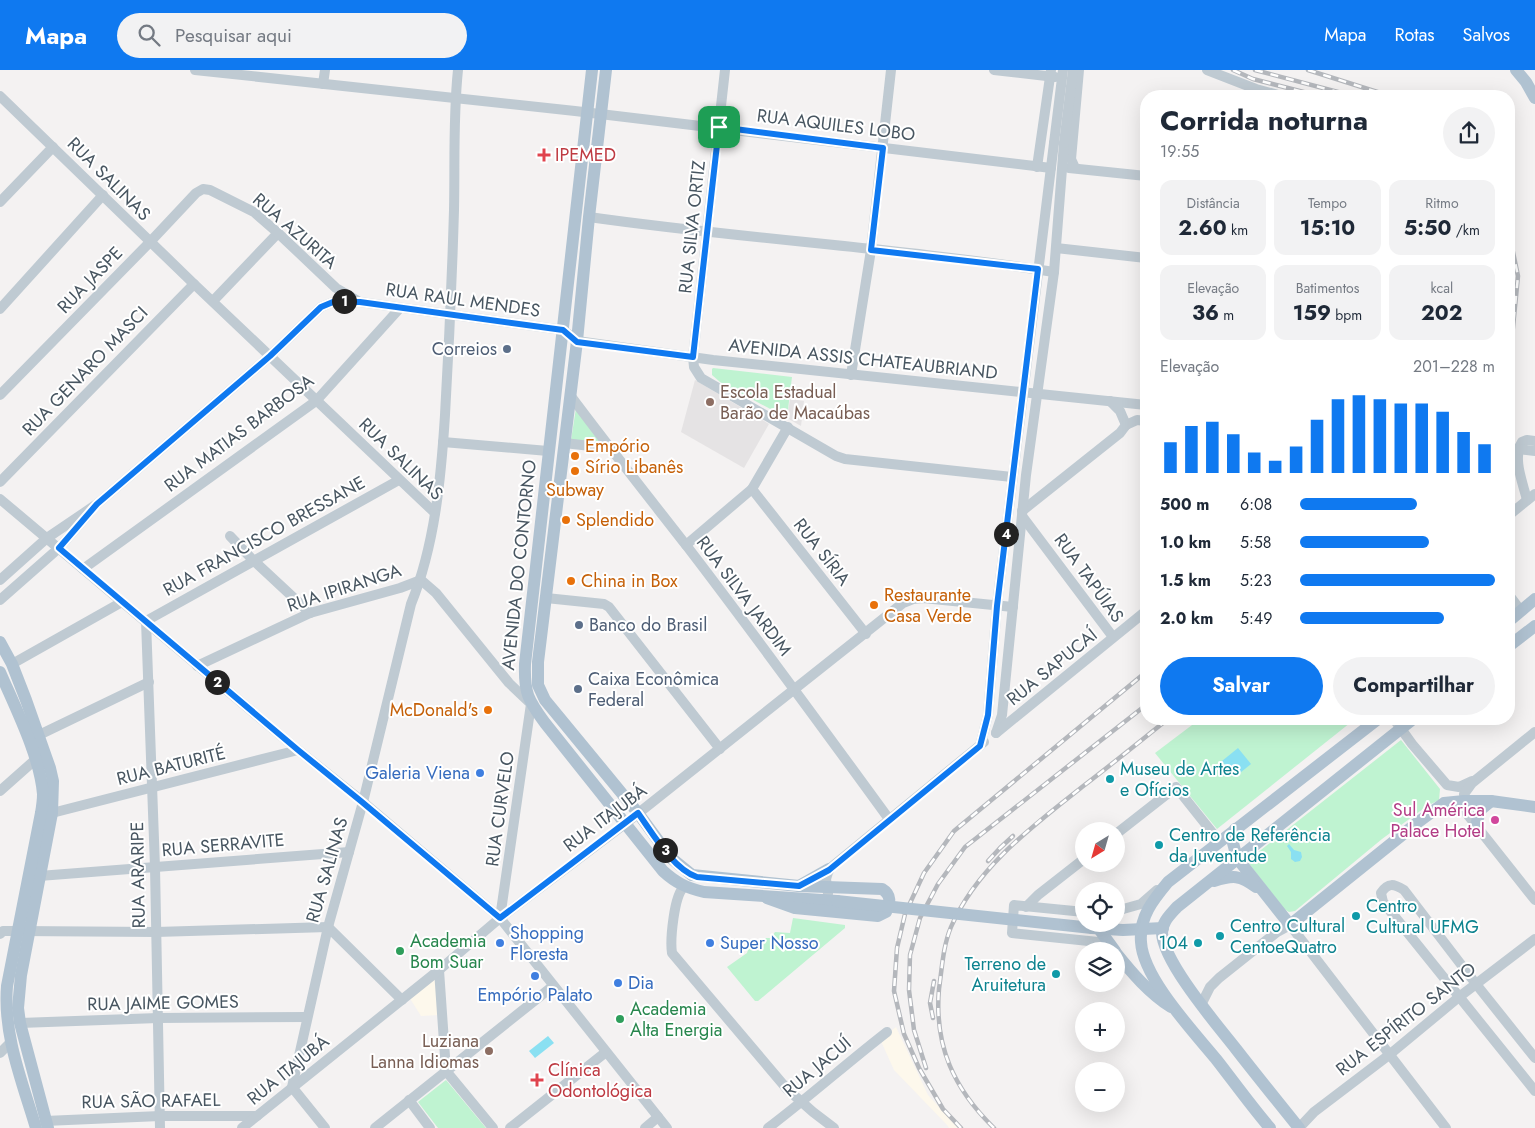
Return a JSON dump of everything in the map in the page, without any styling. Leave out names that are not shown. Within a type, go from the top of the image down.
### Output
[{"type":"main road","name":"AVENIDA DO CONTORNO","points":[[592,70],[525,664],[526,688],[531,704],[663,871],[684,887],[704,892],[767,898],[836,901],[1075,926]]},
{"type":"main road","name":"AVENIDA DO CONTORNO","points":[[606,70],[577,342],[537,677],[540,692],[545,700],[638,813],[671,858],[692,875],[799,886],[882,889],[888,892],[890,897],[886,912],[878,916],[795,908],[767,898]]},
{"type":"main road","points":[[1516,70],[1526,82],[1535,98]]},
{"type":"main road","points":[[1515,615],[1535,599]]},
{"type":"main road","points":[[1515,642],[1535,627],[1521,610]]},
{"type":"main road","points":[[0,642],[12,664],[39,736],[53,781],[52,813],[39,876],[7,986],[6,1005],[10,1043],[43,1126]]},
{"type":"main road","points":[[0,672],[36,759],[43,795],[23,931],[19,992],[20,1023],[43,1126]]},
{"type":"main road","points":[[531,704],[545,700]]},
{"type":"main road","points":[[1270,1128],[1176,1010],[1153,976],[1143,957],[1141,930],[1146,912],[1168,882],[1368,725]]},
{"type":"main road","points":[[1299,1128],[1201,1005],[1182,977],[1168,951],[1164,941],[1163,928],[1165,922],[1177,907],[1210,882],[1396,725]]},
{"type":"main road","points":[[1236,829],[1233,842],[1237,858],[1290,925],[1416,823],[1444,803],[1491,801],[1535,807]]},
{"type":"main road","points":[[1476,826],[1480,810],[1491,801]]},
{"type":"main road","points":[[799,886],[829,870]]},
{"type":"main road","points":[[1210,882],[1229,876],[1239,877],[1264,893]]},
{"type":"main road","name":"AVENIDA DO CONTORNO","points":[[1125,929],[1163,928]]},
{"type":"main road","points":[[1099,932],[1107,942]]},
{"type":"main road","points":[[1125,964],[1158,999],[1176,1010]]},
{"type":"street","name":"RUA AQUILES LOBO","points":[[195,70],[719,127],[1051,168]]},
{"type":"street","points":[[323,84],[325,70]]},
{"type":"street","points":[[435,513],[443,442],[451,315],[455,98],[458,70]]},
{"type":"street","name":"RUA SILVA ORTIZ","points":[[693,357],[725,70]]},
{"type":"street","points":[[851,375],[871,250],[891,70]]},
{"type":"street","points":[[994,70],[1079,75],[1071,159],[1076,168]]},
{"type":"street","points":[[996,734],[1002,715],[1022,514],[1054,272],[1063,168],[1059,143],[1062,70]]},
{"type":"street","points":[[980,746],[988,715],[997,606],[1051,168],[1059,143],[1072,70]]},
{"type":"street","points":[[1207,70],[1260,90]]},
{"type":"street","points":[[1037,166],[1050,73]]},
{"type":"street","name":"RUA SALINAS","points":[[0,96],[54,146],[150,242],[435,513],[421,580],[411,604],[362,802],[328,927],[306,1017],[292,1088]]},
{"type":"street","points":[[0,202],[54,146]]},
{"type":"street","points":[[1063,168],[1140,175]]},
{"type":"street","name":"RUA AZURITA","points":[[203,189],[210,190],[254,212],[336,288],[360,302]]},
{"type":"street","name":"RUA JASPE","points":[[0,395],[196,193],[203,189]]},
{"type":"street","points":[[0,310],[103,195]]},
{"type":"street","points":[[589,217],[1054,272]]},
{"type":"street","points":[[213,301],[278,233]]},
{"type":"street","points":[[1056,248],[1140,257]]},
{"type":"street","name":"RUA GENARO MASCI","points":[[0,482],[194,284]]},
{"type":"street","name":"RUA AZURITA","points":[[97,504],[270,356],[321,307],[336,288]]},
{"type":"street","points":[[321,307],[333,302],[360,302]]},
{"type":"street","name":"RUA RAUL MENDES","points":[[360,302],[563,330]]},
{"type":"street","name":"RUA MATIAS BARBOSA","points":[[83,569],[316,401],[400,308]]},
{"type":"street","points":[[563,330],[577,342]]},
{"type":"street","name":"AVENIDA ASSIS CHATEAUBRIAND","points":[[560,349],[577,342],[851,375],[1140,404]]},
{"type":"street","points":[[256,343],[256,367]]},
{"type":"street","points":[[693,357],[694,367],[701,378],[836,456],[845,459],[1012,477]]},
{"type":"street","name":"RUA SILVA JARDIM","points":[[570,395],[795,689],[889,820]]},
{"type":"street","points":[[1110,401],[1120,411],[1126,425]]},
{"type":"street","points":[[1022,514],[1120,433],[1126,425],[1140,420]]},
{"type":"street","points":[[686,545],[752,489],[788,427]]},
{"type":"street","points":[[1515,510],[1531,497],[1518,462],[1520,446],[1522,442],[1527,440],[1535,441]]},
{"type":"street","points":[[443,442],[548,451]]},
{"type":"street","points":[[564,443],[609,448]]},
{"type":"street","points":[[1515,449],[1535,452]]},
{"type":"street","name":"RUA FRANCISCO BRESSANE","points":[[146,621],[399,480]]},
{"type":"street","name":"RUA SÍRIA","points":[[752,489],[866,634]]},
{"type":"street","points":[[0,499],[500,918],[667,1128]]},
{"type":"street","points":[[0,580],[46,538],[97,504]]},
{"type":"street","points":[[0,600],[59,548],[97,504]]},
{"type":"street","name":"RUA TAPÚIAS","points":[[1022,514],[1113,637]]},
{"type":"street","points":[[230,536],[310,613]]},
{"type":"street","name":"RUA TAPÚIAS","points":[[1020,540],[1029,537],[1039,538]]},
{"type":"street","points":[[421,580],[436,593],[512,687],[531,704]]},
{"type":"street","name":"RUA IPIRANGA","points":[[197,666],[310,613],[400,588],[421,580]]},
{"type":"street","points":[[546,598],[604,604],[613,611],[720,749]]},
{"type":"street","name":"RUA ITAJUBÁ","points":[[242,1128],[439,970],[500,918],[626,823],[904,603],[913,599],[923,598],[1013,606]]},
{"type":"street","points":[[12,664],[122,602]]},
{"type":"street","points":[[1515,602],[1521,610]]},
{"type":"street","name":"RUA SAPUCAÍ","points":[[829,870],[1140,616]]},
{"type":"street","name":"RUA ARARIPE","points":[[146,621],[155,867],[160,1128]]},
{"type":"street","points":[[39,736],[149,682]]},
{"type":"street","name":"RUA CURVELO","points":[[500,918],[531,704]]},
{"type":"street","points":[[1399,725],[1412,744],[1447,785],[1459,787],[1478,779]]},
{"type":"street","points":[[1535,732],[1468,787],[1464,794],[1466,814],[1535,900]]},
{"type":"street","name":"RUA BATURITÉ","points":[[52,813],[298,750]]},
{"type":"street","points":[[0,791],[36,759]]},
{"type":"street","points":[[1125,827],[1176,787],[1219,841]]},
{"type":"street","name":"RUA SERRAVITE","points":[[39,876],[349,852]]},
{"type":"street","points":[[1026,907],[1038,895],[1075,867]]},
{"type":"street","points":[[829,870],[826,887],[828,894],[836,901]]},
{"type":"street","points":[[1125,908],[1141,904],[1168,882]]},
{"type":"street","points":[[1535,1058],[1404,890],[1391,884],[1385,887],[1381,892],[1383,902],[1535,1091]]},
{"type":"street","points":[[684,887],[680,890],[676,902],[671,945],[672,953],[787,1089],[834,1128]]},
{"type":"street","points":[[1075,911],[1014,905],[1012,933],[1075,943]]},
{"type":"street","points":[[1201,1005],[1210,986],[1277,932],[1290,925],[1446,1128]]},
{"type":"street","points":[[1,931],[156,932],[328,927],[402,1000]]},
{"type":"street","name":"RUA ESPÍRITO SANTO","points":[[1299,1128],[1314,1112],[1535,939]]},
{"type":"street","points":[[439,970],[446,1071],[493,1128]]},
{"type":"street","points":[[375,1128],[553,986]]},
{"type":"street","name":"RUA JAIME GOMES","points":[[20,1023],[158,1018],[306,1017]]},
{"type":"street","name":"RUA JACUÍ","points":[[768,1128],[802,1103],[864,1049],[887,1032]]},
{"type":"street","points":[[0,1053],[10,1043]]},
{"type":"street","points":[[510,1128],[606,1052]]},
{"type":"street","points":[[296,1064],[314,1070]]},
{"type":"street","points":[[292,1088],[325,1128]]},
{"type":"street","points":[[409,1100],[430,1128]]},
{"type":"street","name":"RUA SÃO RAFAEL","points":[[43,1126],[160,1116],[257,1116]]},
{"type":"street","points":[[645,1128],[658,1117]]},
{"type":"shaded area","name":"Escola Estadual Barão de Macaúbas","points":[[695,380],[769,424],[744,468],[681,432]]},
{"type":"shaded area","points":[[790,399],[804,401],[801,426],[787,418]]},
{"type":"shaded area","points":[[435,976],[439,1015],[421,1016],[409,997]]},
{"type":"shaded area","points":[[896,1027],[928,1095],[958,1128],[949,1128],[894,1070],[880,1039]]},
{"type":"green space","points":[[713,368],[792,377],[787,418],[720,382],[712,375]]},
{"type":"green space","points":[[576,408],[603,444],[571,440]]},
{"type":"green space","points":[[1192,725],[1347,725],[1217,829],[1155,753]]},
{"type":"green space","points":[[1401,740],[1440,789],[1439,800],[1427,806],[1382,839],[1295,911],[1289,912],[1284,909],[1247,861]]},
{"type":"green space","points":[[793,918],[845,925],[845,928],[758,1001],[755,1001],[727,967],[747,953],[750,943],[762,943],[765,938],[771,938],[775,932],[790,933]]},
{"type":"green space","points":[[446,1080],[486,1128],[438,1128],[418,1102]]},
{"type":"water","points":[[1238,748],[1251,764],[1235,777],[1222,761]]},
{"type":"water","points":[[1289,844],[1294,850],[1301,852],[1302,857],[1300,861],[1295,862],[1291,859],[1291,852],[1287,846]]},
{"type":"water","points":[[548,1036],[554,1043],[535,1058],[529,1051]]},
{"type":"railway","points":[[1233,70],[1253,79],[1296,90]]},
{"type":"railway","points":[[1255,70],[1330,90]]},
{"type":"railway","points":[[1308,70],[1371,90]]},
{"type":"railway","points":[[1515,262],[1518,276],[1515,307]]},
{"type":"railway","points":[[961,1128],[943,1109],[919,1068],[904,1034],[894,991],[897,948],[905,914],[924,873],[954,831],[1140,677]]},
{"type":"railway","points":[[926,1068],[914,1030],[909,990],[910,955],[920,918],[938,884],[965,847],[1140,710]]},
{"type":"railway","points":[[994,1128],[968,1098],[958,1082],[944,1048],[938,1010],[944,949],[948,934],[962,905],[976,885],[1008,849],[1160,725]]},
{"type":"railway","points":[[988,861],[1013,836]]},
{"type":"railway","points":[[933,1018],[930,1003],[934,981]]},
{"type":"place","name":"IPEMED","points":[[544,155]]},
{"type":"place","name":"Correios","points":[[507,349]]},
{"type":"place","name":"Escola Estadual Barão de Macaúbas","points":[[710,402]]},
{"type":"place","name":"Empório Sírio Libanês","points":[[575,456]]},
{"type":"place","name":"Subway","points":[[575,471]]},
{"type":"place","name":"Splendido","points":[[566,520]]},
{"type":"place","name":"China in Box","points":[[571,581]]},
{"type":"place","name":"Restaurante Casa Verde","points":[[874,605]]},
{"type":"place","name":"Banco do Brasil","points":[[579,625]]},
{"type":"place","name":"Caixa Econômica Federal","points":[[578,689]]},
{"type":"place","name":"McDonald's","points":[[488,710]]},
{"type":"place","name":"Galeria Viena","points":[[480,773]]},
{"type":"place","name":"Museu de Artes e Ofícios","points":[[1110,779]]},
{"type":"place","name":"Sul América Palace Hotel","points":[[1495,820]]},
{"type":"place","name":"Centro de Referência da Juventude","points":[[1159,845]]},
{"type":"place","name":"Centro Cultural UFMG","points":[[1356,916]]},
{"type":"place","name":"Centro Cultural CentoeQuatro","points":[[1220,936]]},
{"type":"place","name":"Shopping Floresta","points":[[500,943]]},
{"type":"place","name":"Super Nosso","points":[[710,943]]},
{"type":"place","name":"104","points":[[1198,943]]},
{"type":"place","name":"Academia Bom Suar","points":[[400,951]]},
{"type":"place","name":"Terreno de Aruitetura","points":[[1056,974]]},
{"type":"place","name":"Empório Palato","points":[[535,976]]},
{"type":"place","name":"Dia","points":[[618,983]]},
{"type":"place","name":"Academia Alta Energia","points":[[620,1019]]},
{"type":"place","name":"Luziana Lanna Idiomas","points":[[489,1051]]},
{"type":"place","name":"Clínica Odontológica","points":[[537,1080]]},
{"type":"route","points":[[719,127],[883,148],[871,250],[1038,269],[997,606],[988,715],[985,730],[980,746],[829,870],[799,886],[692,875],[671,858],[638,813],[500,918],[197,666],[59,548],[97,504],[270,356],[321,307],[333,302],[360,302],[563,330],[577,342],[693,357],[719,127]]}]
